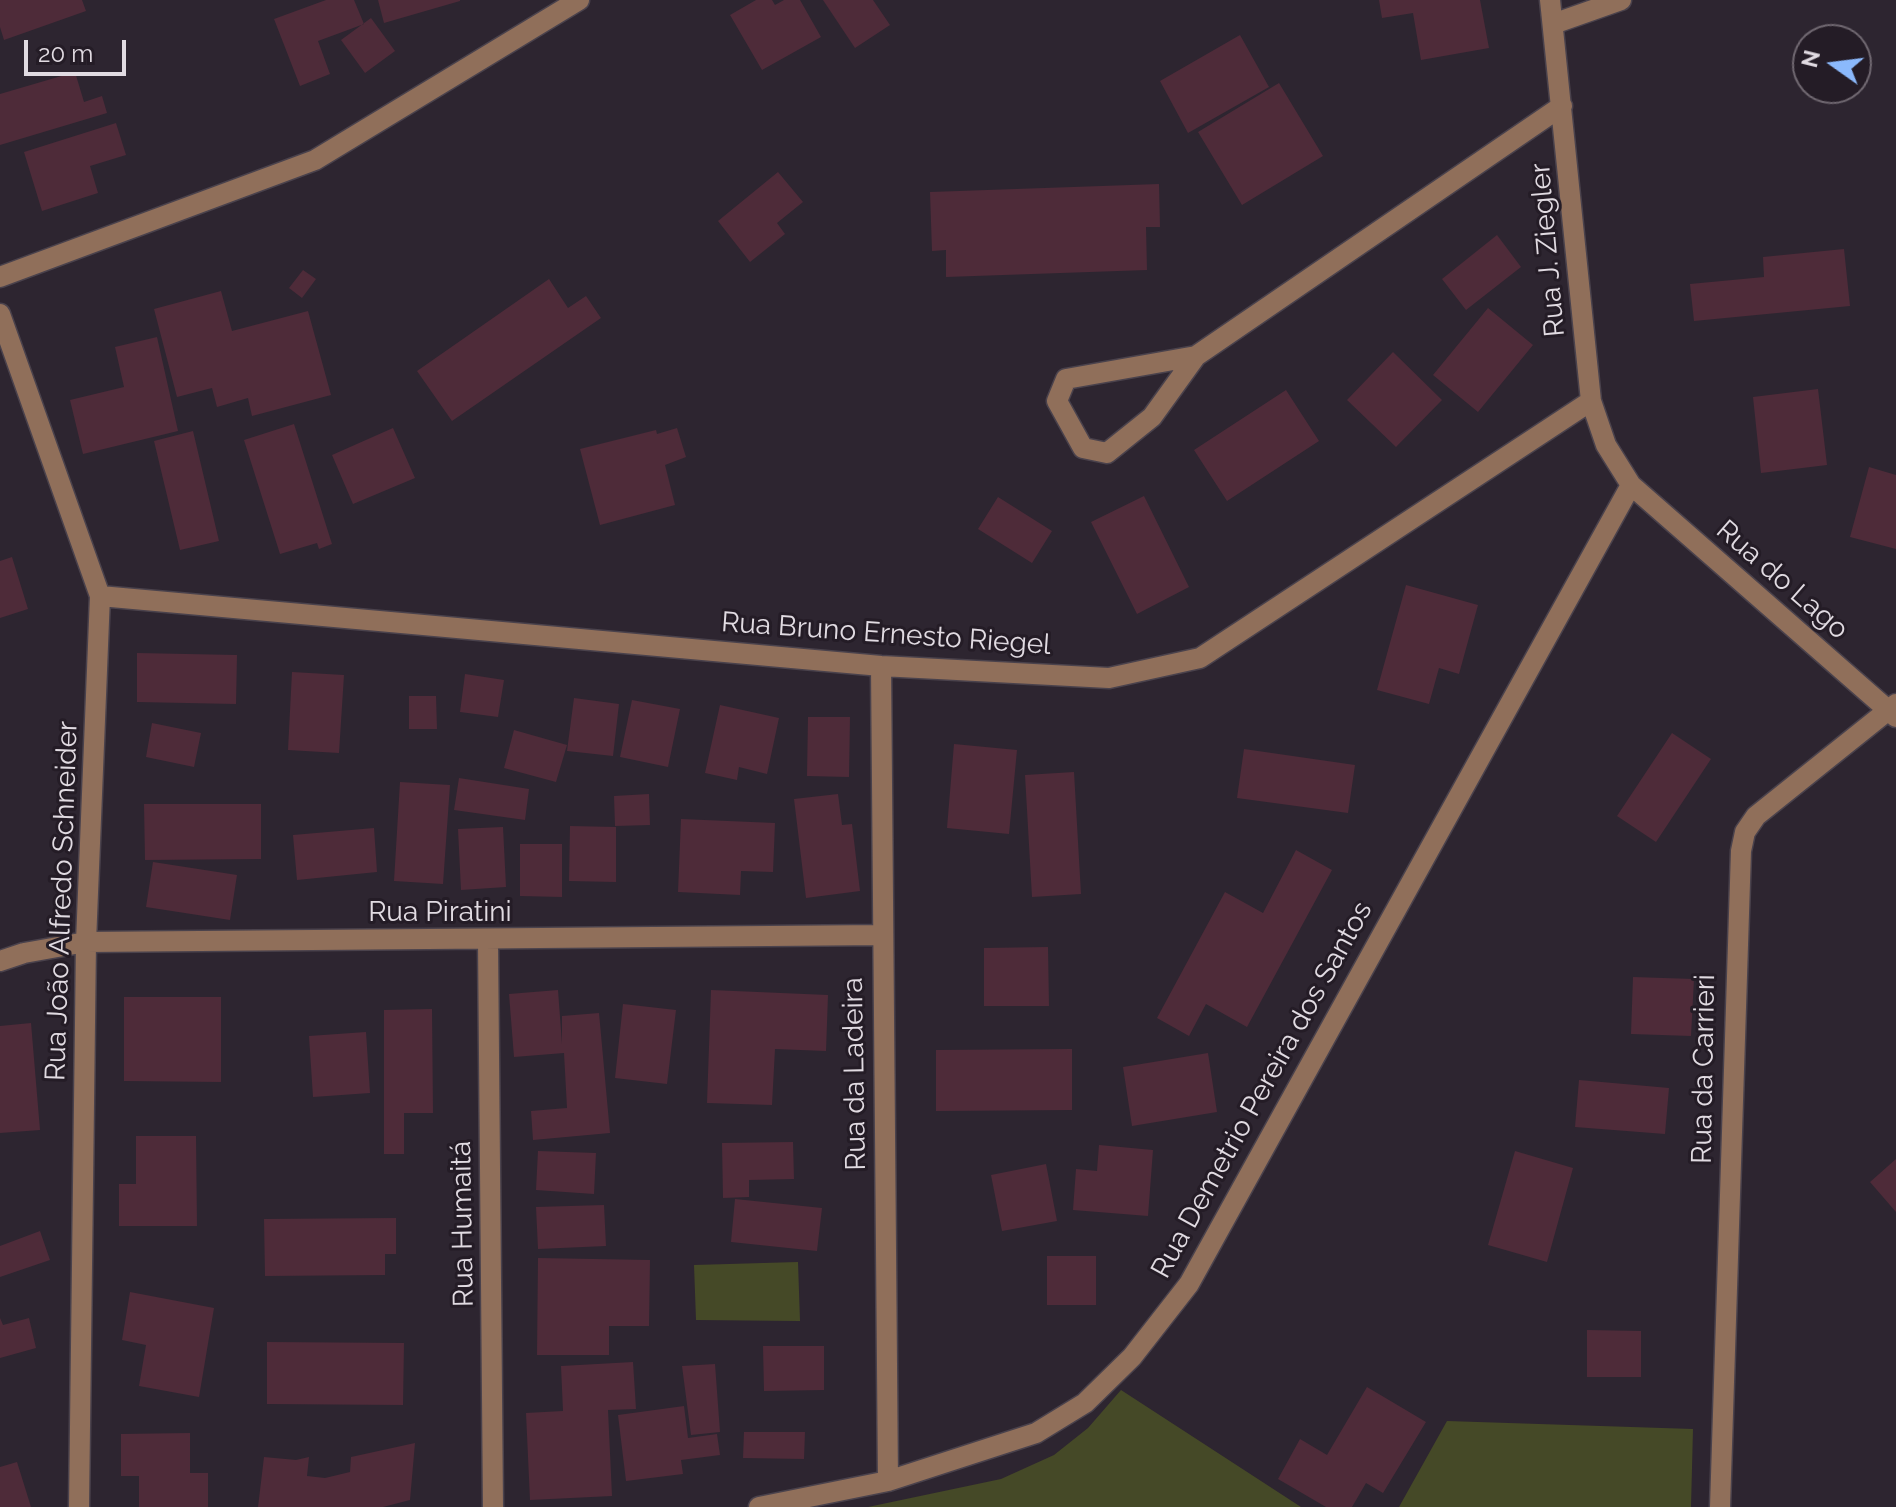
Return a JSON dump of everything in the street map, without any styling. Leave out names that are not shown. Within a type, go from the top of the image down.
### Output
[{"type":"street","points":[[0,277],[315,160],[579,0]]},
{"type":"street","name":"Rua J. Ziegler","points":[[1550,0],[1591,401],[1606,445],[1631,485]]},
{"type":"street","points":[[1553,24],[1621,0]]},
{"type":"street","points":[[1196,356],[1066,379],[1057,401],[1083,448],[1107,453],[1152,417],[1196,356],[1562,106]]},
{"type":"street","name":"Rua João Alfredo Schneider","points":[[0,314],[100,596],[86,942],[79,1507]]},
{"type":"street","name":"Rua Bruno Ernesto Riegel","points":[[100,596],[881,666],[1109,678],[1200,658],[1591,401]]},
{"type":"street","name":"Rua do Lago","points":[[1631,485],[1894,711]]},
{"type":"street","name":"Rua Demetrio Pereira dos Santos","points":[[759,1507],[888,1481],[1036,1433],[1085,1403],[1132,1357],[1189,1284],[1631,485]]},
{"type":"street","name":"Rua da Ladeira","points":[[881,666],[888,1481]]},
{"type":"street","name":"Rua da Carrieri","points":[[1720,1507],[1741,851],[1745,832],[1756,816],[1894,711]]},
{"type":"street","name":"Rua Piratini","points":[[0,961],[24,953],[86,942],[488,941],[882,935]]},
{"type":"street","name":"Rua Humaitá","points":[[488,941],[493,1507]]},
{"type":"green space","points":[[798,1262],[800,1321],[696,1320],[694,1265]]},
{"type":"green space","points":[[1121,1390],[1301,1507],[868,1507],[1001,1479],[1054,1455],[1088,1428]]},
{"type":"green space","points":[[1447,1421],[1693,1429],[1691,1507],[1399,1507]]},
{"type":"building","points":[[0,0],[82,0],[86,11],[4,40],[0,27]]},
{"type":"building","points":[[326,0],[354,0],[364,24],[318,41],[330,74],[300,86],[274,19]]},
{"type":"building","points":[[378,0],[460,0],[460,1],[384,23]]},
{"type":"building","points":[[756,0],[772,0],[775,5],[784,0],[800,0],[821,37],[762,70],[730,15]]},
{"type":"building","points":[[823,0],[873,0],[890,25],[855,48]]},
{"type":"building","points":[[1379,0],[1480,0],[1489,48],[1421,60],[1413,13],[1382,18]]},
{"type":"building","points":[[371,18],[395,51],[365,73],[341,40]]},
{"type":"building","points":[[1240,35],[1269,87],[1188,133],[1160,81]]},
{"type":"building","points":[[75,72],[84,102],[102,96],[107,113],[0,145],[0,94]]},
{"type":"building","points":[[1279,83],[1323,156],[1242,205],[1198,132]]},
{"type":"building","points":[[116,123],[126,155],[90,166],[98,193],[42,211],[24,152]]},
{"type":"building","points":[[778,172],[803,202],[777,223],[785,234],[750,262],[718,221]]},
{"type":"building","points":[[1159,184],[1160,227],[1146,227],[1147,270],[946,277],[946,250],[932,251],[930,192]]},
{"type":"building","points":[[1497,235],[1521,267],[1466,310],[1442,279]]},
{"type":"building","points":[[1844,249],[1850,306],[1694,321],[1690,284],[1764,277],[1763,257]]},
{"type":"building","points":[[303,270],[316,279],[302,298],[289,288]]},
{"type":"building","points":[[549,279],[568,308],[586,296],[601,318],[452,421],[417,371]]},
{"type":"building","points":[[221,291],[232,331],[308,311],[331,395],[252,416],[248,398],[217,407],[212,388],[177,397],[154,309]]},
{"type":"building","points":[[1488,308],[1533,345],[1478,412],[1433,375]]},
{"type":"building","points":[[157,337],[178,431],[83,454],[70,400],[124,387],[115,347]]},
{"type":"building","points":[[1393,352],[1442,400],[1396,447],[1347,400]]},
{"type":"building","points":[[1818,389],[1827,465],[1761,473],[1753,397]]},
{"type":"building","points":[[1286,390],[1319,441],[1227,501],[1194,450]]},
{"type":"building","points":[[294,424],[332,544],[319,549],[317,543],[280,554],[244,440]]},
{"type":"building","points":[[393,428],[415,478],[353,504],[332,455]]},
{"type":"building","points":[[677,428],[686,457],[665,465],[675,505],[600,525],[580,449],[656,430],[657,434]]},
{"type":"building","points":[[193,431],[219,541],[180,550],[154,441]]},
{"type":"building","points":[[1869,467],[1896,475],[1896,549],[1850,537]]},
{"type":"building","points":[[1144,496],[1189,587],[1137,614],[1091,522]]},
{"type":"building","points":[[998,497],[1052,531],[1032,563],[978,529]]},
{"type":"building","points":[[12,557],[28,609],[0,618],[0,561]]},
{"type":"building","points":[[1406,585],[1478,605],[1459,674],[1439,668],[1429,704],[1377,690]]},
{"type":"building","points":[[137,653],[237,655],[236,704],[137,702]]},
{"type":"building","points":[[292,672],[344,675],[339,753],[288,750]]},
{"type":"building","points":[[465,674],[504,680],[498,717],[460,712]]},
{"type":"building","points":[[409,696],[436,696],[437,729],[409,729]]},
{"type":"building","points":[[574,698],[619,704],[613,756],[567,751]]},
{"type":"building","points":[[632,700],[680,709],[668,767],[620,757]]},
{"type":"building","points":[[720,705],[779,718],[767,774],[739,767],[737,780],[705,773]]},
{"type":"building","points":[[808,717],[850,717],[849,777],[807,776]]},
{"type":"building","points":[[152,723],[201,733],[194,767],[146,757]]},
{"type":"building","points":[[514,730],[567,745],[556,782],[504,768]]},
{"type":"building","points":[[1672,733],[1711,759],[1656,842],[1617,816]]},
{"type":"building","points":[[954,744],[1017,750],[1009,834],[947,828]]},
{"type":"building","points":[[1244,749],[1355,765],[1348,813],[1237,798]]},
{"type":"building","points":[[1074,772],[1081,894],[1032,897],[1025,775]]},
{"type":"building","points":[[459,778],[529,789],[525,820],[454,810]]},
{"type":"building","points":[[400,782],[450,785],[443,884],[394,881]]},
{"type":"building","points":[[649,794],[650,825],[615,826],[614,796]]},
{"type":"building","points":[[838,794],[842,825],[852,824],[860,891],[806,898],[794,799]]},
{"type":"building","points":[[144,804],[261,804],[261,859],[145,860]]},
{"type":"building","points":[[681,819],[775,823],[773,872],[741,871],[740,895],[678,892]]},
{"type":"building","points":[[570,826],[616,827],[616,882],[569,881]]},
{"type":"building","points":[[503,827],[506,887],[461,890],[458,829]]},
{"type":"building","points":[[374,828],[377,872],[297,880],[293,835]]},
{"type":"building","points":[[520,844],[562,844],[562,897],[520,896]]},
{"type":"building","points":[[1296,850],[1332,870],[1247,1027],[1206,1004],[1189,1036],[1157,1018],[1225,892],[1263,913]]},
{"type":"building","points":[[153,862],[237,875],[230,920],[146,907]]},
{"type":"building","points":[[1048,947],[1049,1006],[984,1006],[984,948]]},
{"type":"building","points":[[1633,977],[1694,979],[1691,1036],[1631,1034]]},
{"type":"building","points":[[558,990],[562,1044],[562,1016],[599,1013],[610,1133],[533,1140],[531,1111],[567,1108],[564,1053],[514,1057],[509,994]]},
{"type":"building","points":[[711,990],[828,995],[826,1051],[775,1049],[772,1105],[707,1103]]},
{"type":"building","points":[[124,997],[221,997],[221,1082],[124,1081]]},
{"type":"building","points":[[623,1004],[676,1010],[667,1084],[615,1078]]},
{"type":"building","points":[[432,1009],[433,1113],[404,1113],[404,1154],[384,1154],[384,1010]]},
{"type":"building","points":[[31,1023],[40,1130],[0,1133],[0,1026]]},
{"type":"building","points":[[366,1032],[370,1093],[313,1097],[309,1036]]},
{"type":"building","points":[[1072,1049],[1072,1110],[936,1111],[936,1050]]},
{"type":"building","points":[[1208,1053],[1217,1112],[1132,1126],[1123,1067]]},
{"type":"building","points":[[1579,1080],[1669,1088],[1665,1134],[1575,1127]]},
{"type":"building","points":[[136,1136],[196,1136],[197,1226],[119,1226],[119,1184],[136,1184]]},
{"type":"building","points":[[793,1142],[794,1179],[749,1180],[749,1197],[723,1198],[722,1143]]},
{"type":"building","points":[[1099,1145],[1153,1150],[1148,1216],[1073,1210],[1076,1169],[1097,1171]]},
{"type":"building","points":[[538,1151],[596,1153],[594,1194],[536,1190]]},
{"type":"building","points":[[1515,1151],[1573,1168],[1547,1262],[1488,1245]]},
{"type":"building","points":[[1896,1159],[1896,1212],[1870,1182]]},
{"type":"building","points":[[1046,1164],[1057,1221],[1002,1231],[991,1175]]},
{"type":"building","points":[[735,1199],[822,1208],[817,1251],[731,1242]]},
{"type":"building","points":[[604,1205],[606,1246],[538,1249],[536,1207]]},
{"type":"building","points":[[396,1218],[396,1254],[385,1254],[385,1275],[265,1276],[264,1219]]},
{"type":"building","points":[[40,1231],[50,1260],[0,1277],[0,1246]]},
{"type":"building","points":[[1047,1256],[1096,1256],[1096,1305],[1047,1305]]},
{"type":"building","points":[[538,1258],[650,1260],[649,1326],[609,1326],[609,1355],[537,1355]]},
{"type":"building","points":[[130,1292],[214,1308],[199,1397],[139,1386],[146,1345],[122,1340]]},
{"type":"building","points":[[0,1318],[3,1325],[29,1318],[36,1348],[0,1358]]},
{"type":"building","points":[[1587,1330],[1641,1331],[1641,1377],[1587,1377]]},
{"type":"building","points":[[267,1342],[404,1343],[403,1405],[267,1404]]},
{"type":"building","points":[[763,1346],[824,1346],[824,1390],[764,1391]]},
{"type":"building","points":[[633,1362],[636,1409],[608,1410],[612,1496],[530,1500],[526,1413],[563,1411],[561,1366]]},
{"type":"building","points":[[715,1364],[720,1432],[691,1435],[682,1366]]},
{"type":"building","points":[[1367,1387],[1426,1422],[1383,1493],[1366,1483],[1352,1507],[1326,1507],[1278,1479],[1300,1439],[1327,1455]]},
{"type":"building","points":[[684,1406],[688,1438],[717,1434],[720,1455],[681,1460],[683,1474],[626,1481],[618,1415]]},
{"type":"building","points":[[744,1432],[805,1432],[804,1459],[743,1458]]},
{"type":"building","points":[[190,1433],[190,1473],[208,1473],[208,1507],[139,1507],[139,1476],[121,1476],[121,1434]]},
{"type":"building","points":[[415,1443],[410,1500],[383,1507],[258,1507],[264,1457],[296,1460],[309,1457],[307,1476],[325,1478],[350,1472],[351,1457]]},
{"type":"building","points":[[17,1462],[31,1507],[0,1507],[0,1467]]}]
